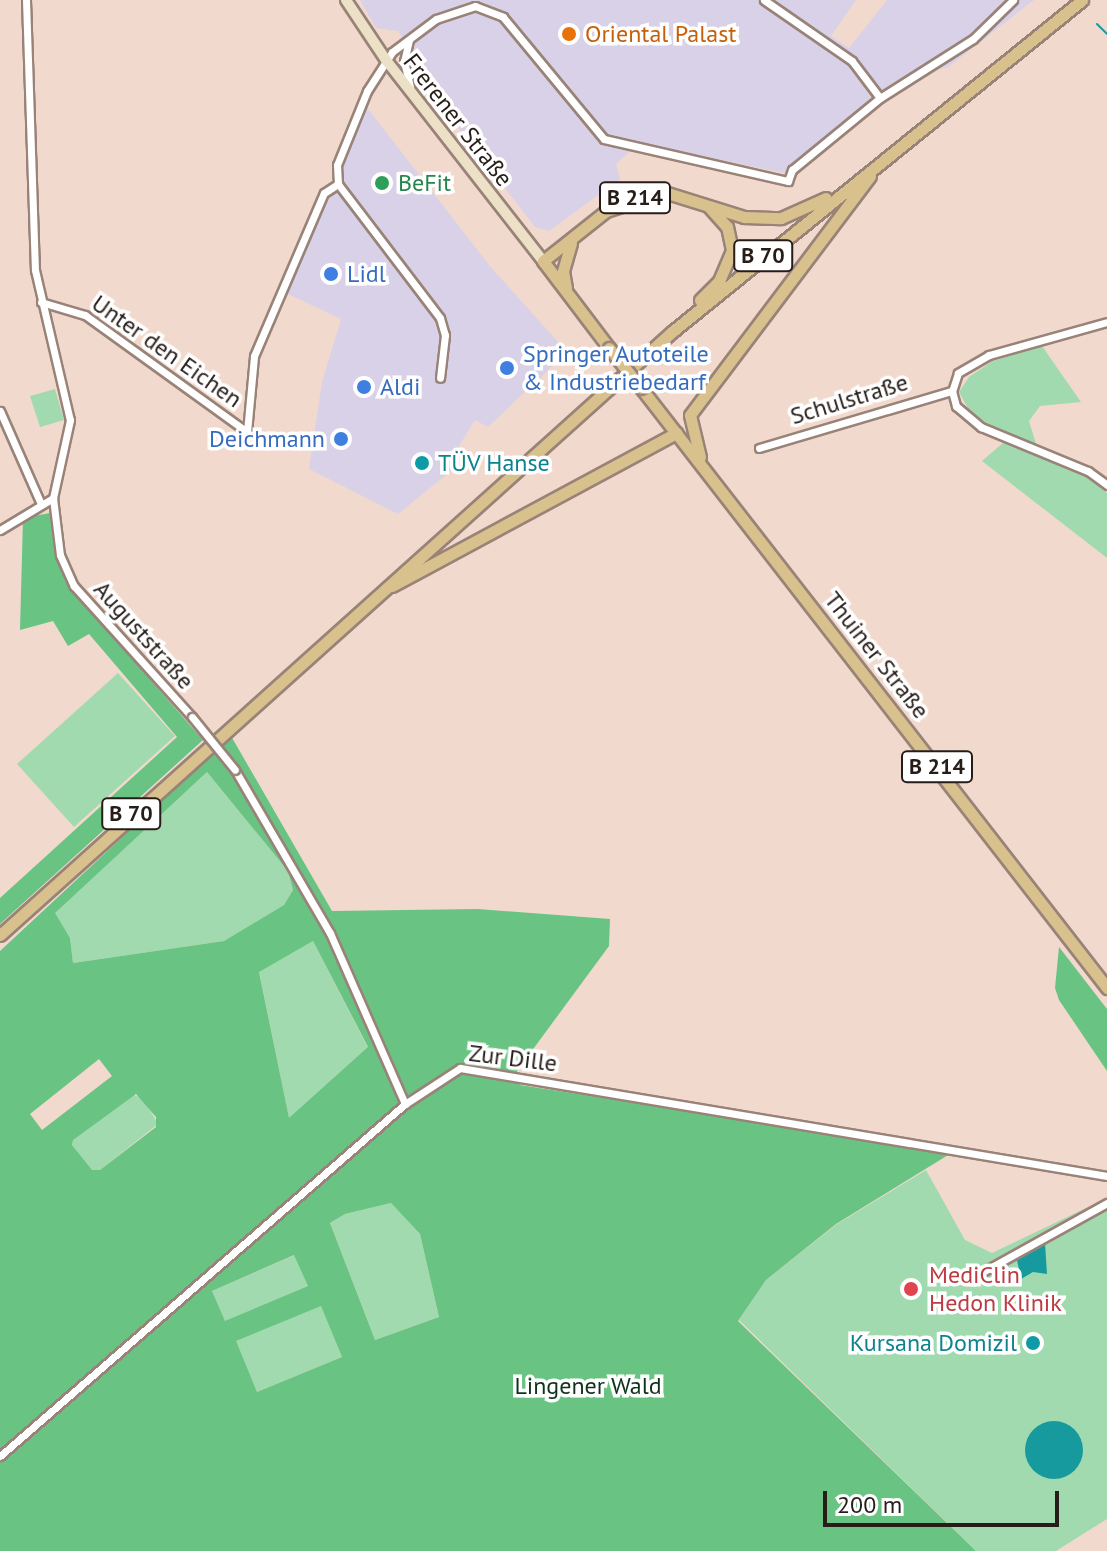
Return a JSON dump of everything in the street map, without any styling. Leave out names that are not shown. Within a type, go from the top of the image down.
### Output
[{"type":"main road","name":"Frerener Straße","points":[[346,0],[386,60],[543,261]]},
{"type":"main road","name":"B 70","points":[[0,935],[371,598],[673,331],[1082,0]]},
{"type":"main road","points":[[666,420],[690,415],[836,215],[895,150]]},
{"type":"main road","points":[[702,202],[744,217],[781,218],[854,182]]},
{"type":"main road","name":"B 214","points":[[567,292],[543,261],[606,211],[645,195],[664,192],[702,202],[727,227],[729,264],[673,331]]},
{"type":"main road","name":"B 214","points":[[567,292],[564,258],[577,235]]},
{"type":"main road","name":"Thuiner Straße","points":[[567,292],[1107,988]]},
{"type":"main road","name":"B 214","points":[[690,415],[690,432],[704,467]]},
{"type":"main road","points":[[371,598],[676,433]]},
{"type":"street","name":"Auguststraße","points":[[26,0],[31,215],[41,302],[70,420],[53,498],[60,555],[74,586],[192,717],[235,770],[330,933],[405,1104]]},
{"type":"street","points":[[764,0],[852,61],[880,98]]},
{"type":"street","points":[[386,60],[410,38],[458,8],[490,11],[514,27],[604,139],[770,180],[788,181],[792,170],[880,98],[973,39],[1013,0]]},
{"type":"street","points":[[410,38],[404,61],[412,93]]},
{"type":"street","name":"Unter den Eichen","points":[[41,302],[85,315],[247,432],[254,356],[324,193],[338,184],[337,165],[386,60]]},
{"type":"street","points":[[338,184],[440,318],[445,335],[440,378]]},
{"type":"street","points":[[1107,322],[989,355],[958,373],[952,391],[956,406],[981,427],[1088,471],[1107,485]]},
{"type":"street","name":"Schulstraße","points":[[759,448],[952,391]]},
{"type":"street","points":[[0,411],[41,504]]},
{"type":"street","points":[[0,530],[53,498]]},
{"type":"street","name":"Zur Dille","points":[[0,1456],[405,1104],[460,1068],[1107,1176]]},
{"type":"street","points":[[977,1275],[1107,1203]]},
{"type":"shaded area","points":[[360,0],[856,0],[831,36],[849,48],[887,0],[1034,0],[948,67],[923,73],[788,174],[639,143],[616,164],[620,179],[549,231],[535,227],[431,92],[415,54],[398,31],[376,28]]},
{"type":"shaded area","points":[[365,105],[489,265],[567,352],[488,427],[475,420],[449,462],[452,470],[398,514],[309,469],[322,382],[341,319],[284,292]]},
{"type":"green space","points":[[1042,346],[1081,402],[1040,406],[1029,421],[1036,444],[992,427],[969,410],[959,392],[969,377],[993,361]]},
{"type":"green space","points":[[55,389],[64,420],[40,427],[30,396]]},
{"type":"green space","points":[[1003,443],[1085,475],[1107,493],[1107,558],[982,461]]},
{"type":"green space","points":[[50,513],[55,555],[70,588],[203,740],[0,924],[0,898],[177,737],[89,634],[68,646],[53,621],[20,630],[23,518]]},
{"type":"green space","points":[[118,673],[175,736],[74,827],[17,764]]},
{"type":"green space","name":"Lingener Wald","points":[[231,736],[332,911],[478,909],[610,919],[609,946],[517,1071],[520,1085],[953,1152],[836,1224],[766,1280],[738,1321],[976,1551],[0,1551],[0,951]],"holes":[[[207,772],[288,871],[293,890],[284,905],[224,941],[73,963],[70,938],[55,913]],[[313,941],[368,1047],[289,1118],[259,972]],[[99,1059],[112,1076],[42,1130],[30,1114]],[[136,1094],[156,1117],[156,1127],[100,1170],[92,1170],[72,1145],[73,1140]],[[391,1203],[420,1234],[439,1317],[375,1340],[330,1223],[345,1214]],[[294,1255],[308,1286],[225,1321],[212,1291]],[[321,1306],[342,1357],[257,1392],[236,1341]]]},
{"type":"green space","points":[[207,772],[288,871],[293,890],[284,905],[224,941],[73,963],[70,938],[54,913]]},
{"type":"green space","points":[[313,941],[368,1048],[289,1119],[259,971]]},
{"type":"green space","points":[[1059,947],[1107,1009],[1107,1071],[1059,1000],[1055,988]]},
{"type":"green space","points":[[133,1095],[143,1098],[158,1124],[100,1170],[92,1171],[72,1145],[73,1139]]},
{"type":"green space","points":[[926,1170],[965,1240],[992,1253],[1107,1198],[1107,1519],[1056,1551],[976,1551],[739,1320],[766,1280],[837,1224]]},
{"type":"green space","points":[[391,1203],[420,1234],[439,1317],[375,1340],[330,1223],[345,1214]]},
{"type":"green space","points":[[295,1255],[308,1286],[225,1322],[212,1291]]},
{"type":"green space","points":[[321,1305],[342,1357],[257,1392],[235,1341]]},
{"type":"water","points":[[1045,1243],[1047,1274],[1033,1272],[1021,1279],[1017,1260]]},
{"type":"water","points":[[1054,1421],[1065,1423],[1074,1430],[1081,1439],[1081,1461],[1074,1470],[1065,1477],[1054,1479],[1043,1477],[1034,1470],[1027,1461],[1025,1450],[1027,1439],[1034,1430],[1043,1423]]},
{"type":"waterway","points":[[1097,24],[1107,34]]},
{"type":"place","name":"Oriental Palast","points":[[569,34]]},
{"type":"place","name":"BeFit","points":[[382,183]]},
{"type":"place","name":"Lidl","points":[[331,274]]},
{"type":"place","name":"Springer Autoteile & Industriebedarf","points":[[507,368]]},
{"type":"place","name":"Aldi","points":[[364,387]]},
{"type":"place","name":"Deichmann","points":[[341,439]]},
{"type":"place","name":"TÜV Hanse","points":[[422,463]]},
{"type":"place","name":"MediClin Hedon Klinik","points":[[911,1289]]},
{"type":"place","name":"Kursana Domizil","points":[[1033,1343]]}]
